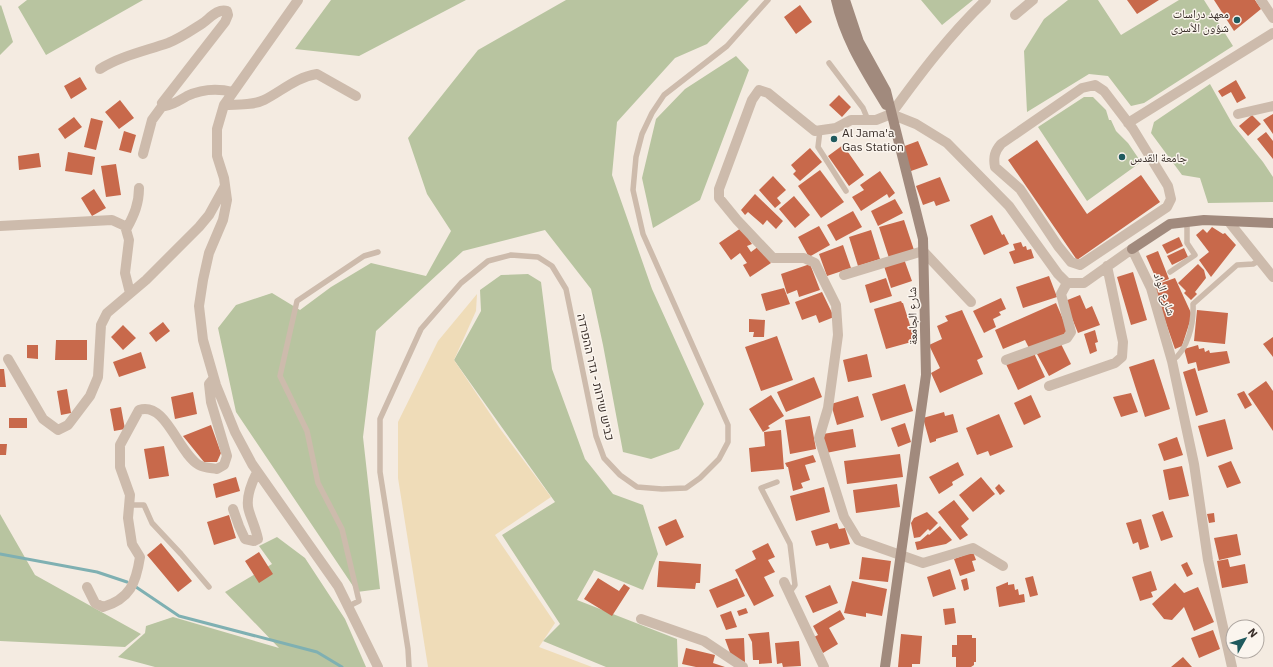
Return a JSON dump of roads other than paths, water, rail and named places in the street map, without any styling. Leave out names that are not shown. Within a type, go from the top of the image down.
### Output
[{"type":"main road","points":[[836,0],[842,23],[852,47],[891,114]]},
{"type":"main road","points":[[845,0],[859,42],[886,91],[891,114]]},
{"type":"main road","name":"شارع الجامعة","points":[[885,667],[902,556],[926,375],[923,239],[891,114]]},
{"type":"main road","points":[[1132,249],[1170,224],[1204,220],[1273,223]]},
{"type":"street","points":[[298,0],[224,105],[217,130],[217,156],[226,186],[227,200],[223,220],[209,253],[199,306],[203,340],[214,378],[235,432],[257,472],[338,586],[378,667]]},
{"type":"street","points":[[986,0],[967,18],[934,57],[891,114],[876,120],[851,120],[836,128],[815,131],[768,93],[759,90],[752,100],[719,189],[719,198],[737,220],[773,258],[804,258],[815,263],[836,305],[838,335],[828,408],[818,438],[844,517],[858,540],[923,563],[973,548],[1003,566]]},
{"type":"street","points":[[1015,15],[1033,0]]},
{"type":"street","points":[[1261,0],[1273,18]]},
{"type":"street","points":[[100,70],[120,58],[170,42],[191,31],[218,12],[227,11],[228,15],[225,22],[177,86],[165,98],[163,105],[152,120],[143,154]]},
{"type":"street","points":[[1128,123],[1273,33]]},
{"type":"street","points":[[224,105],[250,104],[263,100],[300,78],[317,74],[356,96]]},
{"type":"street","points":[[1095,85],[1104,91],[1128,123],[1168,186],[1171,199],[1167,207],[1088,260],[1080,265],[1071,262],[1058,246],[1020,188],[995,167],[995,150],[1001,144],[1088,86],[1095,85]]},
{"type":"street","points":[[163,105],[171,105],[189,95],[208,89],[233,92]]},
{"type":"street","points":[[1238,114],[1273,106]]},
{"type":"street","points":[[891,114],[916,124],[947,143],[1009,206],[1058,274],[1067,282],[1084,282],[1132,249]]},
{"type":"street","points":[[8,359],[43,419],[52,428],[58,430],[62,429],[79,413],[90,396],[98,377],[101,325],[107,313],[199,227],[209,215],[226,186]]},
{"type":"street","points":[[130,293],[125,273],[129,240],[127,228],[135,214],[139,200],[139,188]]},
{"type":"street","points":[[0,226],[112,220],[126,226],[127,228]]},
{"type":"street","points":[[1229,222],[1273,277]]},
{"type":"street","name":"شارع الواد","points":[[1132,249],[1151,288],[1172,361],[1194,464],[1208,560],[1232,667]]},
{"type":"street","points":[[844,275],[923,251],[971,302]]},
{"type":"street","points":[[1049,386],[1115,363],[1122,356],[1123,342],[1107,266]]},
{"type":"street","points":[[1006,360],[1067,338],[1071,332],[1061,294],[1067,282]]},
{"type":"street","points":[[87,587],[95,603],[103,607],[116,604],[127,595],[132,587],[140,557],[132,544],[128,518],[130,495],[120,467],[120,446],[139,410],[146,408],[156,411],[187,453],[199,465],[217,469],[224,465],[226,456],[210,396],[209,384],[214,378]]},
{"type":"street","points":[[233,509],[245,539],[254,541],[258,539],[257,530],[248,510],[250,484],[257,472]]},
{"type":"street","points":[[784,582],[824,667]]},
{"type":"street","points":[[641,619],[704,641],[743,667]]},
{"type":"lane","name":"כביש שירות - גדר ההפרדה","points":[[409,667],[408,649],[380,472],[380,419],[421,329],[461,283],[488,261],[511,255],[538,257],[552,266],[566,289],[596,436],[604,458],[620,475],[637,487],[662,489],[686,488],[700,478],[719,459],[728,442],[728,425],[644,234],[633,190],[636,157],[642,134],[652,113],[664,94],[726,46],[768,0]]},
{"type":"lane","points":[[829,63],[862,108],[868,120]]},
{"type":"lane","points":[[820,130],[818,147],[846,191]]},
{"type":"lane","points":[[1170,272],[1195,255],[1187,243],[1187,222]]},
{"type":"lane","points":[[349,606],[359,601],[342,530],[318,483],[307,431],[280,376],[296,301],[364,256],[378,252]]},
{"type":"lane","points":[[1172,361],[1180,355],[1185,346],[1194,316],[1193,304],[1237,265],[1253,264],[1260,260]]},
{"type":"lane","points":[[777,482],[761,488],[790,544],[795,585],[788,593]]},
{"type":"lane","points":[[130,505],[144,505],[152,523],[209,587]]},
{"type":"waterway","points":[[0,554],[97,572],[127,582]]},
{"type":"waterway","points":[[136,587],[179,616],[317,652],[342,667]]},
{"type":"place","name":"معهد دراسات شؤون الأسرى","points":[[1237,20]]},
{"type":"place","name":"Al Jama'a Gas Station","points":[[834,139]]},
{"type":"place","name":"جامعة القدس","points":[[1122,157]]}]
